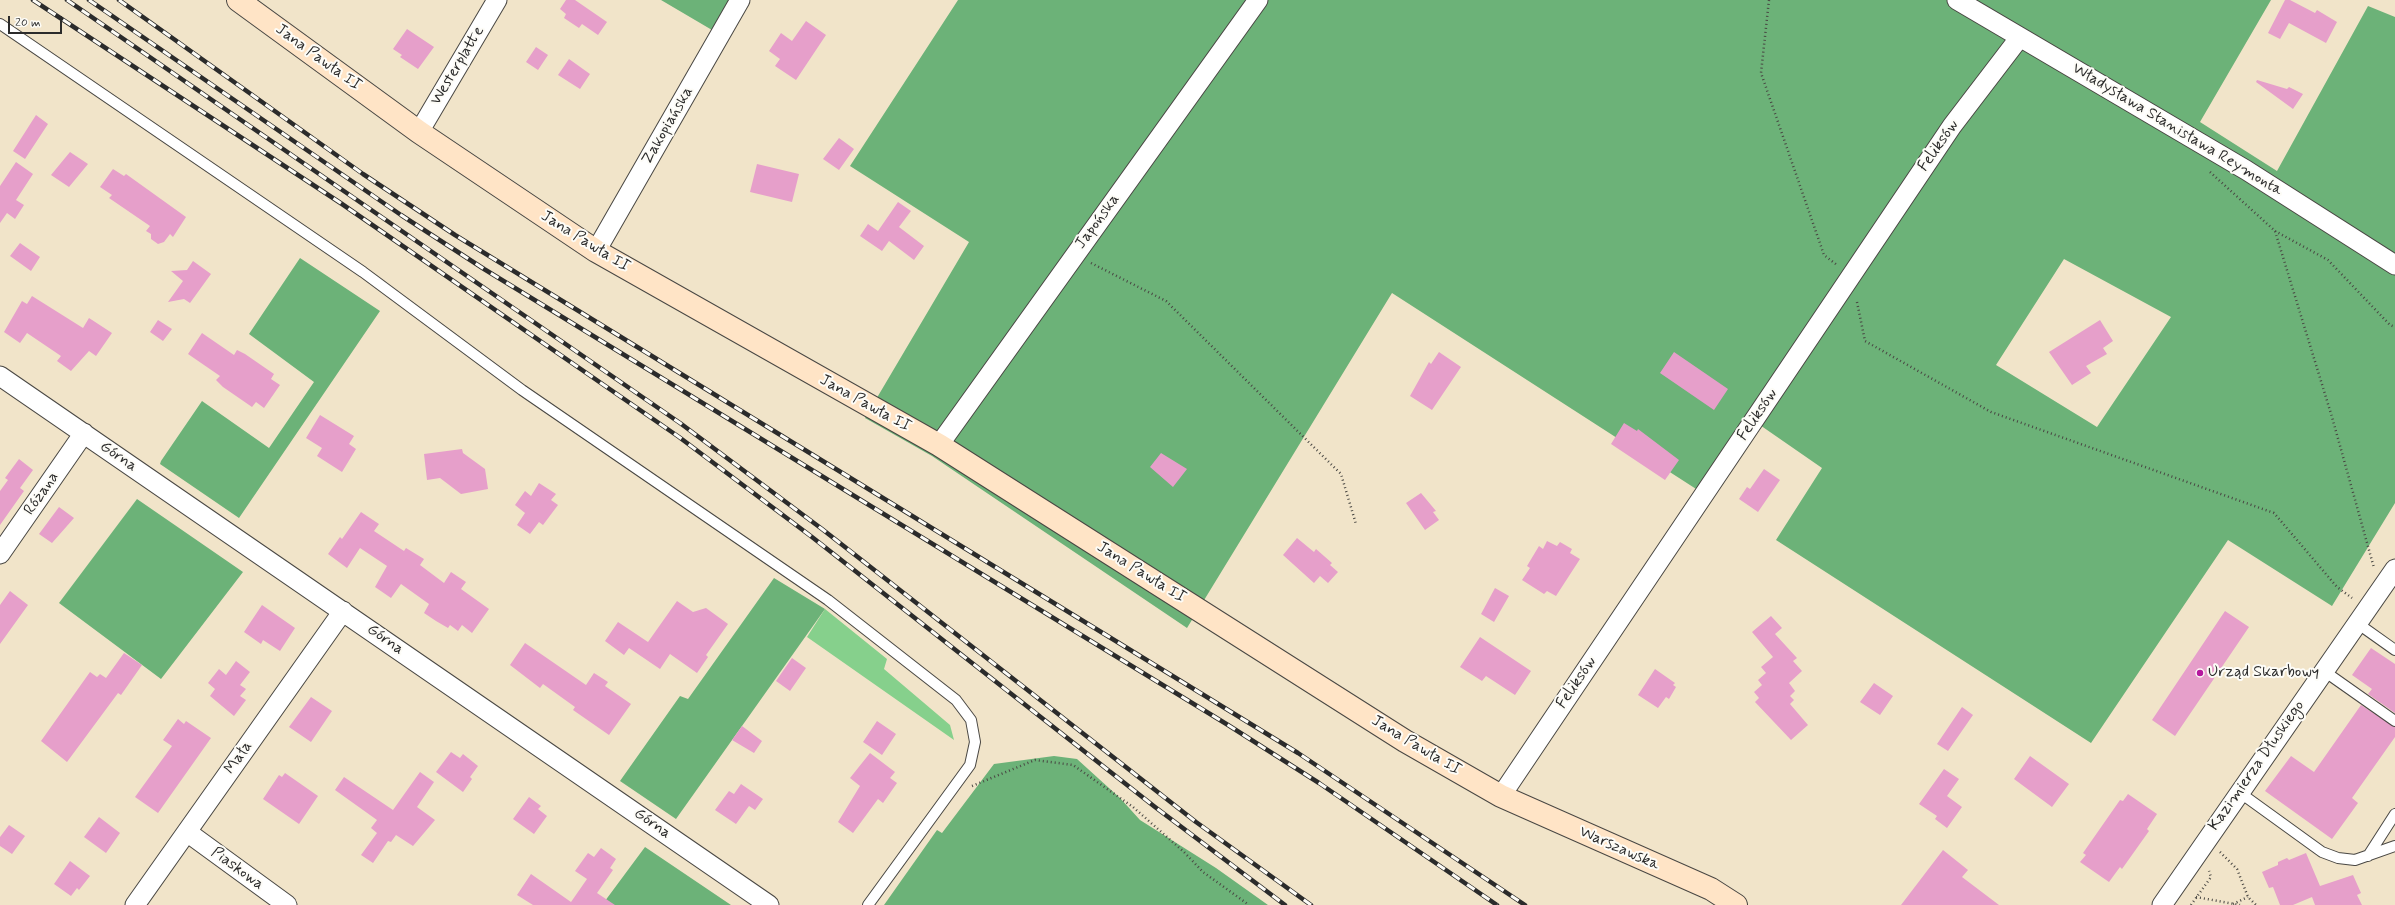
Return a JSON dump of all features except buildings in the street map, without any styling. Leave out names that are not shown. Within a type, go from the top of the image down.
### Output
[{"type":"main road","name":"Jana Pawła II","points":[[238,0],[419,132],[596,251],[939,445],[1405,741],[1501,796]]},
{"type":"main road","name":"Warszawska","points":[[1501,796],[1711,889],[1736,905]]},
{"type":"street","name":"Westerplatte","points":[[419,132],[497,0]]},
{"type":"street","name":"Zakopiańska","points":[[596,251],[740,0]]},
{"type":"street","name":"Japońska","points":[[939,445],[1258,0]]},
{"type":"street","name":"Władysława Stanisława Reymonta","points":[[1957,0],[2246,170],[2395,265]]},
{"type":"street","name":"Feliksów","points":[[1501,796],[1952,126],[2020,37]]},
{"type":"street","name":"Górna","points":[[0,376],[769,905]]},
{"type":"street","name":"Różana","points":[[0,554],[84,434]]},
{"type":"street","name":"Kazimierza Dłuskiego","points":[[2162,905],[2362,616],[2390,579]]},
{"type":"street","name":"Mała","points":[[135,905],[343,611]]},
{"type":"street","name":"Piaskowa","points":[[187,832],[287,905]]},
{"type":"lane","points":[[0,24],[364,272],[522,390],[828,600],[956,700],[971,720],[975,742],[970,765],[868,905]]},
{"type":"lane","points":[[2362,616],[2395,650]]},
{"type":"lane","points":[[2324,671],[2395,721]]},
{"type":"lane","points":[[2240,792],[2322,852],[2346,860],[2355,860],[2395,846]]},
{"type":"lane","points":[[2368,856],[2395,814]]},
{"type":"path","points":[[1769,0],[1761,73],[1824,255],[1851,276],[1865,341],[1991,412],[2274,513],[2362,616]]},
{"type":"path","points":[[2205,168],[2275,230],[2328,260],[2390,325],[2395,327]]},
{"type":"path","points":[[2275,230],[2332,417],[2390,579]]},
{"type":"path","points":[[1075,255],[1166,301],[1341,474],[1356,524]]},
{"type":"path","points":[[961,778],[973,786],[1035,760],[1073,765],[1133,807],[1184,852],[1203,872],[1248,905]]},
{"type":"path","points":[[2216,847],[2237,869],[2248,897],[2256,905]]},
{"type":"path","points":[[2196,897],[2240,905]]},
{"type":"path","points":[[2232,904],[2248,897]]},
{"type":"green space","points":[[661,0],[730,0],[712,30]]},
{"type":"green space","points":[[958,0],[2271,0],[2200,122],[2277,171],[2368,6],[2395,17],[2395,503],[2332,606],[2228,540],[2091,743],[1776,540],[1822,468],[1757,423],[1707,496],[1392,293],[1187,628],[932,456],[865,418],[969,242],[850,166]],"holes":[[[2064,259],[2171,317],[2097,427],[1996,365]]]},
{"type":"green space","points":[[300,258],[380,311],[239,518],[160,464],[202,401],[269,448],[314,382],[249,334]]},
{"type":"green space","points":[[137,499],[243,572],[161,679],[59,603]]},
{"type":"green space","points":[[774,578],[825,609],[676,819],[620,781],[680,696],[688,699]]},
{"type":"green space","points":[[825,609],[887,659],[884,669],[950,725],[954,740],[807,637]]},
{"type":"green space","points":[[1054,756],[1077,759],[1120,798],[1140,820],[1216,868],[1268,905],[884,905],[937,830],[942,833],[994,764]]},
{"type":"green space","points":[[645,847],[731,905],[602,905]]},
{"type":"railway","points":[[33,0],[342,204],[679,437],[812,537],[1155,807],[1285,905]]},
{"type":"railway","points":[[67,0],[680,423],[822,529],[1196,822],[1311,905]]},
{"type":"railway","points":[[89,0],[401,215],[484,269],[1228,725],[1319,783],[1497,905]]},
{"type":"railway","points":[[119,0],[363,174],[455,235],[1298,753],[1525,905]]},
{"type":"place","name":"Urząd Skarbowy","points":[[2200,673]]}]
